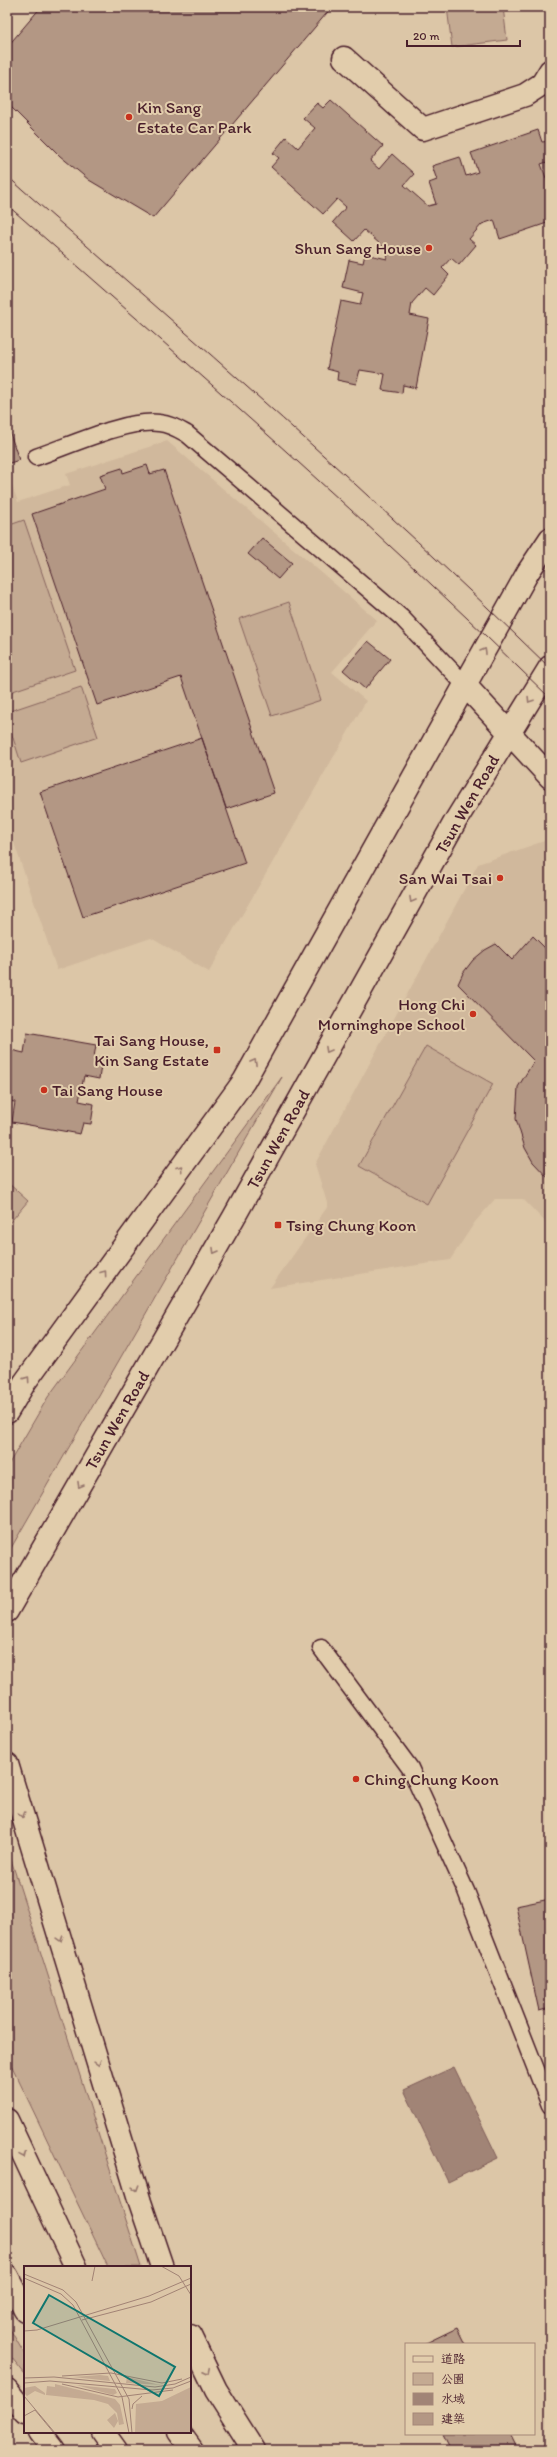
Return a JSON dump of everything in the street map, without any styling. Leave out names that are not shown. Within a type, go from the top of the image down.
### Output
[{"type":"main road","points":[[344,58],[423,129],[525,95],[542,84],[550,71]]},
{"type":"main road","points":[[7,1412],[25,1382],[244,1081],[528,572],[550,539]]},
{"type":"main road","name":"Tsun Wen Road","points":[[7,1611],[234,1217],[456,820],[550,667]]},
{"type":"main road","points":[[465,685],[550,777]]},
{"type":"main road","points":[[7,1764],[140,2202],[162,2266]]},
{"type":"main road","points":[[7,2120],[76,2266]]},
{"type":"main road","points":[[7,2276],[24,2308]]},
{"type":"main road","points":[[191,2338],[216,2390],[254,2450]]},
{"type":"main road","points":[[7,2390],[24,2412]]},
{"type":"main road","points":[[41,2433],[54,2450]]},
{"type":"main road","points":[[104,2433],[116,2450]]},
{"type":"main road","points":[[180,2433],[192,2450]]},
{"type":"lane","points":[[36,457],[133,424],[161,423],[175,427],[187,434],[402,618],[465,685]]},
{"type":"lane","points":[[321,1648],[410,1768],[466,1891],[550,2105]]},
{"type":"shaded area","points":[[167,441],[377,620],[332,672],[366,701],[209,972],[151,938],[57,970],[7,822],[7,472],[18,502],[70,485],[66,474]]},
{"type":"shaded area","name":"Hong Chi Morninghope School","points":[[550,839],[550,1227],[523,1199],[495,1199],[475,1222],[450,1260],[270,1288],[328,1206],[315,1164],[478,864]]},
{"type":"green space","points":[[447,7],[503,7],[507,40],[452,47]]},
{"type":"green space","points":[[24,520],[75,670],[7,693],[7,526]]},
{"type":"green space","points":[[289,602],[321,700],[272,716],[239,619]]},
{"type":"green space","points":[[81,687],[98,737],[21,763],[7,719],[7,712]]},
{"type":"green space","points":[[426,1046],[493,1084],[427,1204],[359,1166]]},
{"type":"green space","points":[[282,1077],[7,1555],[7,1467],[48,1397]]},
{"type":"green space","points":[[7,1182],[28,1201],[7,1226]]},
{"type":"green space","points":[[7,1847],[141,2266],[108,2266],[7,2056]]},
{"type":"green space","points":[[7,2324],[24,2353],[24,2373],[7,2352]]},
{"type":"water","points":[[454,2067],[498,2158],[448,2182],[404,2090]]},
{"type":"building","name":"Kin Sang Estate Car Park","points":[[41,7],[332,7],[153,218],[89,180],[60,156],[7,103],[7,47]]},
{"type":"building","name":"Shun Sang House","points":[[331,100],[383,146],[370,161],[379,169],[392,154],[414,174],[404,185],[428,206],[436,204],[429,183],[437,180],[432,166],[460,157],[466,176],[478,172],[471,153],[538,130],[542,142],[550,141],[550,161],[541,164],[550,189],[550,222],[500,239],[494,220],[482,224],[469,239],[476,245],[459,265],[451,258],[442,268],[449,275],[433,295],[425,288],[412,303],[410,315],[429,319],[416,388],[403,385],[402,393],[382,390],[385,374],[360,370],[356,384],[337,380],[338,372],[327,369],[341,301],[360,305],[363,293],[343,288],[349,260],[363,263],[365,254],[387,259],[388,251],[364,230],[354,241],[333,222],[346,207],[337,199],[323,214],[271,167],[279,158],[273,153],[286,137],[298,148],[315,128],[303,118],[317,103],[323,108]]},
{"type":"building","points":[[7,424],[19,460],[7,464]]},
{"type":"building","points":[[147,465],[150,474],[164,470],[274,793],[226,809],[181,677],[97,705],[32,514],[105,489],[100,475],[122,468],[123,473]]},
{"type":"building","points":[[262,538],[292,563],[278,579],[248,554]]},
{"type":"building","points":[[368,641],[390,659],[365,689],[343,670]]},
{"type":"building","points":[[202,738],[245,863],[83,917],[40,792]]},
{"type":"building","points":[[533,936],[550,953],[550,1180],[533,1162],[525,1148],[516,1119],[518,1087],[534,1061],[458,984],[463,973],[473,960],[485,950],[496,944],[512,960]]},
{"type":"building","name":"Tai Sang House","points":[[27,1033],[96,1045],[94,1057],[102,1059],[99,1079],[84,1076],[79,1101],[94,1104],[91,1124],[83,1123],[80,1134],[12,1122],[15,1102],[7,1101],[7,1047],[11,1050],[24,1053]]},
{"type":"building","points":[[550,1899],[550,2008],[539,2011],[516,1906]]},
{"type":"building","points":[[457,2328],[464,2343],[426,2343]]},
{"type":"building","points":[[444,2435],[510,2435],[516,2448],[511,2450],[451,2450]]},
{"type":"tram line","points":[[7,176],[282,418],[418,542],[550,668]]},
{"type":"tram line","points":[[7,205],[282,447],[417,571],[550,698]]},
{"type":"place","name":"Kin Sang Estate Car Park","points":[[129,117]]},
{"type":"place","name":"Shun Sang House","points":[[429,248]]},
{"type":"place","name":"San Wai Tsai","points":[[500,878]]},
{"type":"place","name":"Hong Chi Morninghope School","points":[[473,1014]]},
{"type":"place","name":"Tai Sang House, Kin Sang Estate","points":[[217,1050]]},
{"type":"place","name":"Tai Sang House","points":[[44,1090]]},
{"type":"place","name":"Tsing Chung Koon","points":[[278,1225]]},
{"type":"place","name":"Ching Chung Koon","points":[[356,1779]]}]
